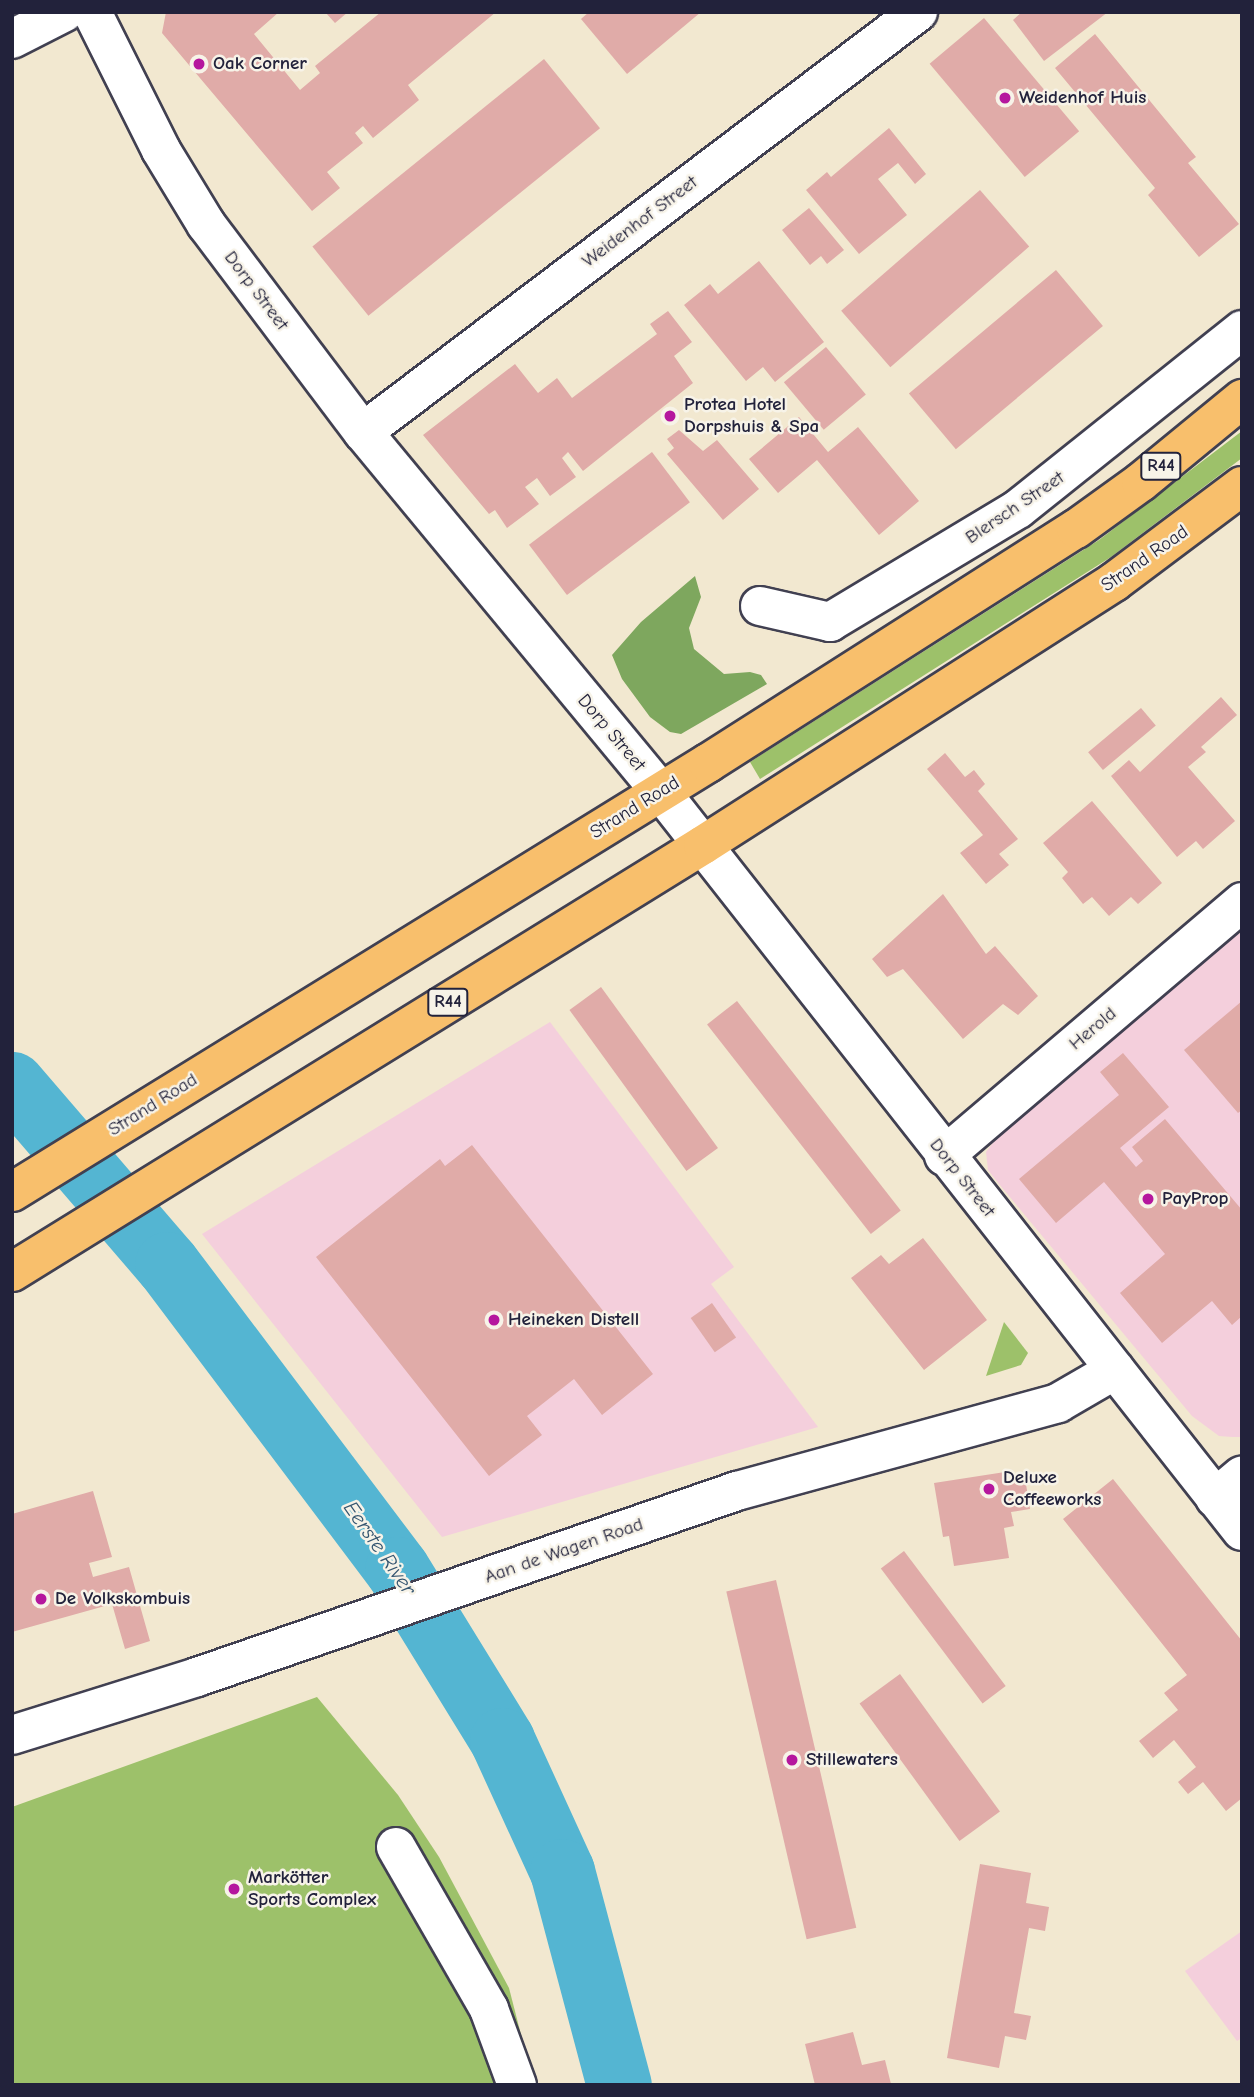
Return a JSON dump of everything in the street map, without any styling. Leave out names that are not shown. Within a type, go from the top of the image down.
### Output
[{"type":"main road","name":"Strand Road","points":[[12,1192],[661,792],[1076,528],[1141,482],[1242,399]]},
{"type":"main road","name":"Strand Road","points":[[12,1272],[703,845],[1114,582],[1242,486]]},
{"type":"street","points":[[12,39],[65,12]]},
{"type":"street","name":"Dorp Street","points":[[92,12],[161,150],[206,224],[363,432],[661,792],[944,1156],[1115,1370],[1228,1486],[1242,1531]]},
{"type":"street","name":"Weidenhof Street","points":[[363,432],[918,12]]},
{"type":"street","name":"Blersch Street","points":[[760,606],[830,622],[1018,509],[1242,330]]},
{"type":"street","name":"Herold","points":[[944,1156],[1242,902]]},
{"type":"street","name":"Aan de Wagen Road","points":[[12,1735],[518,1567],[737,1491],[1058,1403],[1115,1370]]},
{"type":"street","points":[[396,1847],[489,2010],[517,2085]]},
{"type":"shaded area","points":[[1238,932],[1242,936],[1242,1437],[1232,1437],[1219,1436],[1192,1416],[988,1170],[986,1152],[1002,1131]]},
{"type":"shaded area","points":[[550,1022],[734,1267],[711,1284],[818,1427],[442,1537],[202,1234]]},
{"type":"shaded area","points":[[1242,1931],[1242,2038],[1237,2041],[1185,1971]]},
{"type":"green space","points":[[1242,431],[1242,458],[1111,557],[760,779],[750,762],[1099,540]]},
{"type":"green space","points":[[695,576],[701,597],[689,628],[694,649],[724,674],[750,672],[761,675],[767,684],[681,734],[670,732],[650,717],[622,679],[612,655],[641,622]]},
{"type":"green space","points":[[1004,1322],[1028,1353],[1021,1365],[986,1376]]},
{"type":"green space","name":"Markötter Sports Complex","points":[[317,1697],[398,1795],[439,1857],[509,1988],[534,2085],[12,2085],[12,1807]]},
{"type":"building","points":[[166,12],[279,12],[254,34],[300,90],[320,73],[315,66],[381,12],[496,12],[408,85],[419,100],[373,138],[363,126],[355,133],[363,143],[327,172],[340,188],[312,211],[162,33]]},
{"type":"building","points":[[325,12],[348,12],[335,23]]},
{"type":"building","points":[[589,12],[701,12],[627,74],[581,19]]},
{"type":"building","points":[[1022,12],[1108,12],[1044,61],[1013,20]]},
{"type":"building","name":"Weidenhof Huis","points":[[984,18],[1079,131],[1025,177],[930,64]]},
{"type":"building","points":[[1095,34],[1196,157],[1188,163],[1239,224],[1199,257],[1148,195],[1155,188],[1055,68]]},
{"type":"building","points":[[544,59],[600,128],[368,316],[312,247]]},
{"type":"building","points":[[889,128],[926,174],[915,184],[898,163],[878,179],[907,215],[859,254],[806,190],[827,172],[831,177]]},
{"type":"building","points":[[980,190],[1029,247],[890,367],[841,311]]},
{"type":"building","points":[[809,208],[844,250],[827,264],[821,256],[810,265],[782,230]]},
{"type":"building","points":[[759,261],[824,342],[775,382],[763,367],[746,381],[684,305],[710,284],[718,294]]},
{"type":"building","points":[[1056,270],[1103,326],[956,449],[909,393]]},
{"type":"building","points":[[668,311],[692,342],[674,356],[693,383],[583,471],[568,452],[562,458],[576,477],[550,496],[537,478],[525,487],[539,504],[507,528],[495,510],[489,514],[423,435],[515,364],[538,393],[557,378],[572,398],[657,334],[650,324]]},
{"type":"building","points":[[826,347],[866,394],[824,430],[784,382]]},
{"type":"building","points":[[799,417],[828,452],[858,427],[919,501],[879,535],[817,460],[778,493],[749,459]]},
{"type":"building","points":[[679,430],[703,451],[717,440],[759,489],[723,520],[667,454],[674,448],[667,439]]},
{"type":"building","points":[[652,452],[690,502],[567,595],[529,545]]},
{"type":"building","points":[[1221,697],[1237,715],[1201,747],[1206,752],[1188,767],[1235,821],[1203,849],[1196,841],[1177,857],[1111,776],[1129,760],[1140,772]]},
{"type":"building","points":[[1141,708],[1156,726],[1103,770],[1088,752]]},
{"type":"building","points":[[945,753],[965,777],[974,770],[985,784],[978,791],[1018,839],[999,854],[1009,865],[986,884],[960,853],[983,835],[927,769]]},
{"type":"building","points":[[1092,801],[1162,883],[1138,904],[1131,897],[1109,916],[1092,897],[1083,904],[1062,878],[1068,872],[1043,843]]},
{"type":"building","points":[[943,894],[986,954],[995,946],[1038,996],[1018,1015],[1003,1004],[963,1039],[903,969],[887,977],[872,959]]},
{"type":"building","points":[[601,987],[718,1148],[686,1171],[569,1010]]},
{"type":"building","points":[[737,1001],[901,1211],[871,1234],[707,1024]]},
{"type":"building","points":[[1242,1001],[1242,1110],[1238,1113],[1184,1050]]},
{"type":"building","points":[[1123,1053],[1169,1107],[1120,1148],[1136,1167],[1143,1161],[1132,1147],[1165,1119],[1242,1210],[1242,1316],[1232,1325],[1212,1301],[1162,1343],[1120,1293],[1165,1254],[1104,1182],[1056,1223],[1019,1179],[1119,1095],[1100,1072]]},
{"type":"building","points":[[472,1145],[653,1374],[602,1415],[574,1379],[527,1416],[542,1435],[489,1476],[316,1257],[440,1159],[445,1166]]},
{"type":"building","points":[[923,1238],[987,1320],[924,1370],[851,1278],[881,1255],[889,1264]]},
{"type":"building","points":[[712,1303],[736,1337],[715,1352],[691,1318]]},
{"type":"building","points":[[1005,1472],[1006,1480],[1025,1478],[1030,1509],[1011,1512],[1014,1526],[1004,1528],[1009,1558],[954,1566],[949,1536],[943,1537],[934,1483]]},
{"type":"building","points":[[1113,1479],[1242,1641],[1242,1798],[1226,1811],[1203,1782],[1188,1794],[1178,1782],[1196,1767],[1174,1740],[1153,1758],[1139,1741],[1178,1710],[1164,1693],[1187,1675],[1063,1519]]},
{"type":"building","points":[[93,1491],[112,1557],[89,1563],[93,1577],[129,1567],[150,1641],[125,1649],[112,1604],[12,1632],[12,1514]]},
{"type":"building","points":[[904,1551],[1006,1686],[983,1703],[881,1568]]},
{"type":"building","name":"Stillewaters","points":[[776,1580],[856,1928],[807,1939],[726,1591]]},
{"type":"building","points":[[900,1674],[1000,1812],[959,1841],[860,1703]]},
{"type":"building","points":[[980,1864],[1031,1873],[1026,1903],[1049,1907],[1045,1931],[1029,1928],[1014,2013],[1031,2016],[1026,2040],[1005,2036],[999,2068],[947,2058]]},
{"type":"building","points":[[853,2032],[862,2065],[885,2060],[891,2084],[815,2085],[805,2044]]},
{"type":"waterway","name":"Eerste River","points":[[12,1084],[167,1264],[397,1569],[502,1740],[562,1871],[619,2085]]},
{"type":"place","name":"Oak Corner","points":[[199,64]]},
{"type":"place","name":"Weidenhof Huis","points":[[1005,98]]},
{"type":"place","name":"Protea Hotel Dorpshuis & Spa","points":[[670,416]]},
{"type":"place","name":"PayProp","points":[[1148,1199]]},
{"type":"place","name":"Heineken Distell","points":[[494,1320]]},
{"type":"place","name":"Deluxe Coffeeworks","points":[[989,1489]]},
{"type":"place","name":"De Volkskombuis","points":[[41,1599]]},
{"type":"place","name":"Stillewaters","points":[[792,1760]]},
{"type":"place","name":"Markötter Sports Complex","points":[[234,1889]]}]
